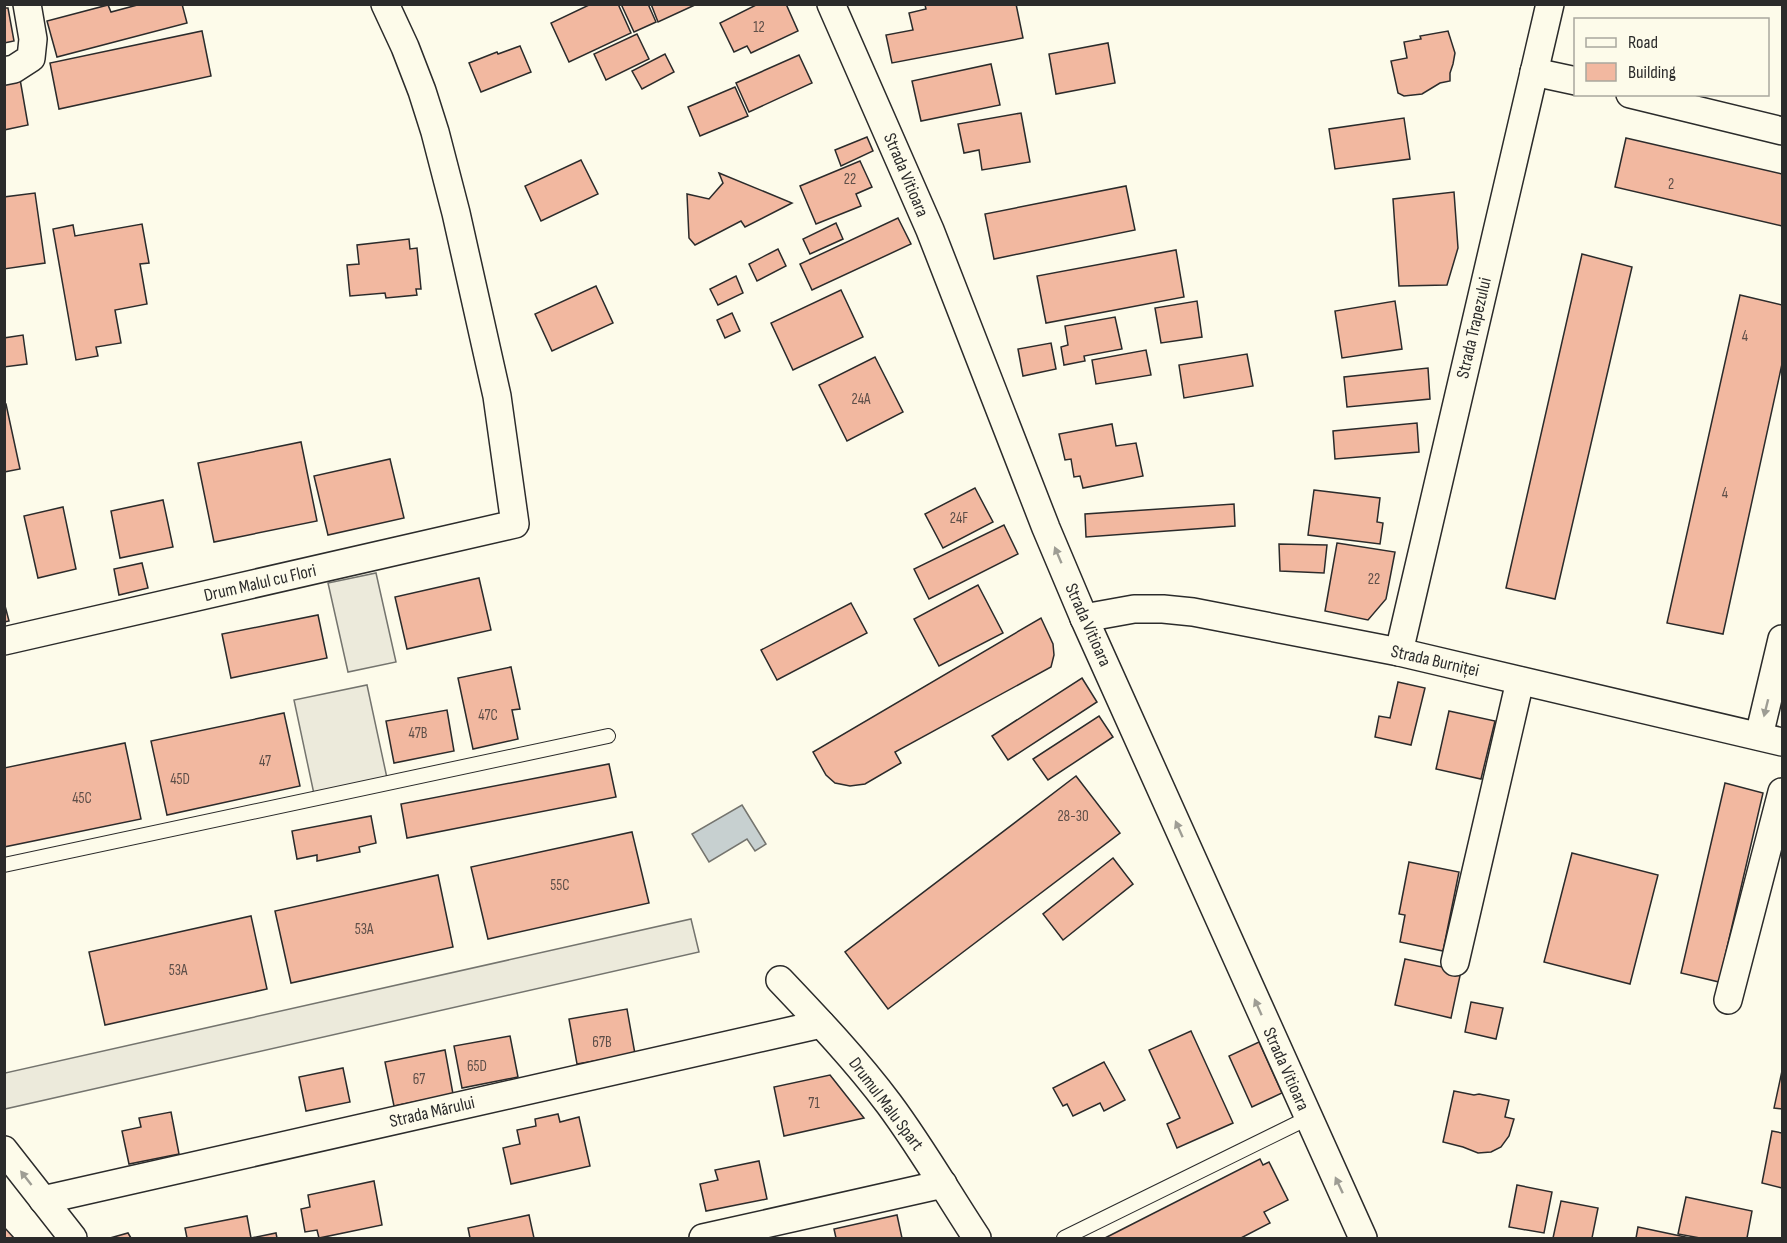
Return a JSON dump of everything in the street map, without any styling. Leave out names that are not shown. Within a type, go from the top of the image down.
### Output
[{"type":"street","points":[[4,71],[14,69],[31,58],[33,39],[27,4]]},
{"type":"street","name":"Drum Malul cu Flori","points":[[4,641],[515,524],[497,396],[456,213],[422,91],[385,4]]},
{"type":"street","name":"Strada Vitioara","points":[[831,4],[930,230],[1046,528],[1084,618],[1363,1239]]},
{"type":"street","name":"Strada Trapezului","points":[[1399,652],[1550,4]]},
{"type":"street","points":[[1534,72],[1574,81]]},
{"type":"street","points":[[1638,96],[1782,131]]},
{"type":"street","name":"Strada Burniței","points":[[1084,618],[1134,609],[1193,612],[1399,652],[1771,739]]},
{"type":"street","points":[[1771,739],[1782,639]]},
{"type":"street","points":[[1455,962],[1520,681]]},
{"type":"street","points":[[1728,1000],[1782,792]]},
{"type":"street","name":"Drumul Malu Spart","points":[[780,980],[821,1024],[890,1106],[977,1239]]},
{"type":"street","name":"Strada Mărului","points":[[44,1200],[821,1024]]},
{"type":"street","points":[[4,1150],[73,1239]]},
{"type":"street","points":[[703,1239],[943,1184]]},
{"type":"lane","points":[[4,865],[608,736]]},
{"type":"lane","points":[[1064,1239],[1308,1118]]},
{"type":"shaded area","points":[[376,573],[396,662],[348,672],[328,583]]},
{"type":"shaded area","points":[[367,685],[387,778],[314,794],[294,700]]},
{"type":"shaded area","points":[[742,805],[766,844],[755,851],[747,839],[709,862],[692,834]]},
{"type":"shaded area","points":[[691,919],[699,952],[5,1109],[5,1073]]},
{"type":"building","points":[[141,4],[182,4],[187,23],[57,57],[47,21],[108,5],[111,12]]},
{"type":"building","points":[[591,4],[618,4],[631,33],[569,62],[551,23]]},
{"type":"building","points":[[621,4],[648,4],[656,22],[634,32]]},
{"type":"building","points":[[651,4],[697,4],[658,22]]},
{"type":"building","points":[[758,4],[786,4],[798,31],[751,53],[747,46],[734,52],[720,23]]},
{"type":"building","points":[[1016,4],[1023,38],[892,63],[886,35],[913,30],[909,13],[926,9],[925,5]]},
{"type":"building","points":[[4,8],[8,8],[14,41],[4,43]]},
{"type":"building","points":[[202,31],[211,76],[59,109],[50,63]]},
{"type":"building","points":[[1448,31],[1455,53],[1450,81],[1440,83],[1422,94],[1404,96],[1398,93],[1391,61],[1407,58],[1404,42],[1421,39],[1420,36]]},
{"type":"building","points":[[637,34],[649,59],[606,80],[594,54]]},
{"type":"building","points":[[1108,43],[1115,83],[1056,94],[1049,54]]},
{"type":"building","points":[[520,46],[531,72],[481,92],[469,63]]},
{"type":"building","points":[[665,54],[674,72],[642,89],[632,71]]},
{"type":"building","points":[[799,55],[812,83],[749,112],[736,83]]},
{"type":"building","points":[[991,64],[1000,105],[921,121],[912,81]]},
{"type":"building","points":[[20,79],[28,125],[4,130],[4,82]]},
{"type":"building","points":[[735,87],[748,116],[700,136],[688,107]]},
{"type":"building","points":[[1021,113],[1030,162],[982,170],[979,150],[964,153],[958,124]]},
{"type":"building","points":[[1404,118],[1410,159],[1335,169],[1329,129]]},
{"type":"building","points":[[867,137],[873,151],[841,166],[835,150]]},
{"type":"building","points":[[1626,138],[1782,174],[1782,226],[1615,187]]},
{"type":"building","points":[[581,160],[598,194],[541,221],[525,186]]},
{"type":"building","points":[[860,161],[872,187],[856,194],[861,206],[816,224],[800,186]]},
{"type":"building","points":[[719,173],[792,203],[745,227],[741,221],[695,245],[689,238],[687,194],[709,199],[723,183]]},
{"type":"building","points":[[1126,186],[1135,230],[994,259],[985,214]]},
{"type":"building","points":[[1454,192],[1458,248],[1447,285],[1399,286],[1393,199]]},
{"type":"building","points":[[35,193],[45,263],[4,269],[4,197]]},
{"type":"building","points":[[898,218],[911,244],[812,290],[800,264]]},
{"type":"building","points":[[836,223],[843,239],[810,254],[803,239]]},
{"type":"building","points":[[142,224],[149,263],[140,264],[147,304],[115,310],[121,343],[96,347],[98,356],[76,360],[53,229],[73,225],[75,236]]},
{"type":"building","points":[[409,239],[410,249],[417,248],[421,289],[416,289],[417,295],[386,298],[385,293],[350,296],[347,265],[359,264],[357,245]]},
{"type":"building","points":[[778,249],[786,266],[757,281],[749,264]]},
{"type":"building","points":[[1176,250],[1184,297],[1046,323],[1037,276]]},
{"type":"building","points":[[1582,254],[1632,267],[1555,599],[1506,588]]},
{"type":"building","points":[[736,276],[743,293],[718,305],[710,289]]},
{"type":"building","points":[[596,286],[613,323],[552,351],[535,314]]},
{"type":"building","points":[[841,290],[863,337],[793,370],[771,323]]},
{"type":"building","points":[[1740,295],[1782,305],[1782,364],[1723,634],[1667,623]]},
{"type":"building","points":[[1197,301],[1202,337],[1161,343],[1155,308]]},
{"type":"building","points":[[1395,301],[1402,349],[1342,358],[1335,311]]},
{"type":"building","points":[[732,313],[740,331],[725,338],[717,320]]},
{"type":"building","points":[[1115,317],[1122,349],[1084,356],[1085,361],[1064,365],[1061,347],[1068,345],[1065,326]]},
{"type":"building","points":[[23,335],[27,364],[4,367],[4,338]]},
{"type":"building","points":[[1051,343],[1056,369],[1023,376],[1018,349]]},
{"type":"building","points":[[1146,350],[1151,375],[1096,384],[1092,360]]},
{"type":"building","points":[[1247,354],[1253,386],[1184,398],[1179,365]]},
{"type":"building","points":[[875,357],[903,412],[847,441],[819,385]]},
{"type":"building","points":[[1428,368],[1430,399],[1347,407],[1344,377]]},
{"type":"building","points":[[4,404],[6,404],[20,469],[4,472]]},
{"type":"building","points":[[1417,423],[1419,452],[1335,459],[1333,431]]},
{"type":"building","points":[[1112,424],[1116,446],[1136,443],[1143,476],[1083,488],[1080,476],[1074,477],[1071,459],[1065,460],[1059,434]]},
{"type":"building","points":[[301,442],[317,521],[214,542],[198,463]]},
{"type":"building","points":[[390,459],[404,518],[328,535],[314,476]]},
{"type":"building","points":[[975,488],[993,522],[943,548],[925,514]]},
{"type":"building","points":[[1314,490],[1380,498],[1377,522],[1383,523],[1380,544],[1308,535]]},
{"type":"building","points":[[163,500],[173,547],[120,558],[111,511]]},
{"type":"building","points":[[1234,504],[1235,526],[1086,537],[1085,514]]},
{"type":"building","points":[[63,507],[76,569],[38,578],[24,516]]},
{"type":"building","points":[[1004,525],[1018,554],[929,599],[914,569]]},
{"type":"building","points":[[1337,543],[1395,552],[1386,599],[1368,620],[1325,611]]},
{"type":"building","points":[[1279,544],[1327,545],[1324,573],[1280,571]]},
{"type":"building","points":[[142,563],[148,588],[119,595],[114,569]]},
{"type":"building","points":[[479,578],[491,630],[407,649],[395,597]]},
{"type":"building","points":[[978,585],[1003,633],[939,666],[914,619]]},
{"type":"building","points":[[4,602],[9,621],[4,622]]},
{"type":"building","points":[[851,603],[867,633],[777,680],[761,650]]},
{"type":"building","points":[[318,615],[327,658],[231,678],[222,634]]},
{"type":"building","points":[[1041,618],[1053,644],[1054,655],[1051,667],[895,752],[901,763],[865,784],[850,786],[835,783],[826,775],[813,752]]},
{"type":"building","points":[[511,667],[520,709],[512,710],[518,739],[473,749],[458,678]]},
{"type":"building","points":[[1082,678],[1097,702],[1008,760],[992,736]]},
{"type":"building","points":[[1398,682],[1425,688],[1411,745],[1375,737],[1379,716],[1390,718]]},
{"type":"building","points":[[447,710],[454,751],[394,763],[386,721]]},
{"type":"building","points":[[1449,711],[1495,721],[1481,779],[1436,769]]},
{"type":"building","points":[[284,713],[300,786],[167,815],[151,741]]},
{"type":"building","points":[[1099,716],[1113,737],[1048,780],[1033,759]]},
{"type":"building","points":[[125,743],[141,819],[4,847],[4,768]]},
{"type":"building","points":[[609,764],[616,797],[407,838],[401,804]]},
{"type":"building","points":[[1076,776],[1120,833],[888,1009],[845,952]]},
{"type":"building","points":[[1725,783],[1763,793],[1719,982],[1681,973]]},
{"type":"building","points":[[371,816],[376,843],[359,847],[360,852],[317,861],[317,855],[297,859],[292,831]]},
{"type":"building","points":[[632,832],[649,903],[488,939],[471,867]]},
{"type":"building","points":[[1572,853],[1658,875],[1630,984],[1544,962]]},
{"type":"building","points":[[1113,858],[1133,884],[1063,940],[1043,914]]},
{"type":"building","points":[[1409,862],[1459,872],[1443,951],[1400,942],[1405,915],[1399,914]]},
{"type":"building","points":[[438,875],[453,947],[291,983],[275,911]]},
{"type":"building","points":[[251,916],[267,989],[105,1025],[89,952]]},
{"type":"building","points":[[1405,959],[1461,971],[1451,1018],[1395,1005]]},
{"type":"building","points":[[1471,1002],[1503,1008],[1496,1039],[1465,1032]]},
{"type":"building","points":[[627,1009],[635,1054],[577,1064],[569,1019]]},
{"type":"building","points":[[1191,1031],[1233,1123],[1177,1148],[1167,1124],[1180,1118],[1149,1050]]},
{"type":"building","points":[[510,1036],[518,1077],[462,1088],[454,1046]]},
{"type":"building","points":[[1259,1042],[1282,1093],[1252,1107],[1229,1056]]},
{"type":"building","points":[[445,1050],[453,1094],[394,1106],[385,1062]]},
{"type":"building","points":[[1104,1062],[1125,1100],[1104,1111],[1100,1103],[1073,1116],[1067,1104],[1063,1106],[1053,1088]]},
{"type":"building","points":[[343,1068],[350,1102],[306,1111],[299,1077]]},
{"type":"building","points":[[1782,1071],[1782,1109],[1774,1108]]},
{"type":"building","points":[[830,1075],[864,1118],[784,1136],[774,1087]]},
{"type":"building","points":[[1454,1091],[1509,1100],[1505,1117],[1514,1119],[1509,1136],[1501,1147],[1491,1152],[1478,1153],[1443,1142]]},
{"type":"building","points":[[171,1112],[179,1154],[129,1164],[122,1131],[141,1127],[139,1118]]},
{"type":"building","points":[[558,1114],[560,1122],[579,1117],[590,1166],[511,1184],[503,1148],[520,1144],[517,1130],[536,1126],[535,1119]]},
{"type":"building","points":[[1772,1131],[1782,1133],[1782,1188],[1762,1183]]},
{"type":"building","points":[[1260,1159],[1263,1165],[1269,1162],[1288,1200],[1264,1212],[1270,1223],[1241,1238],[1105,1238]]},
{"type":"building","points":[[759,1161],[767,1199],[706,1211],[700,1184],[718,1180],[715,1170]]},
{"type":"building","points":[[374,1181],[382,1225],[319,1238],[317,1230],[305,1232],[301,1209],[310,1207],[308,1195]]},
{"type":"building","points":[[1517,1185],[1552,1192],[1544,1233],[1509,1227]]},
{"type":"building","points":[[1686,1197],[1752,1211],[1747,1238],[1700,1238],[1678,1234]]},
{"type":"building","points":[[1561,1201],[1598,1208],[1592,1238],[1553,1238]]},
{"type":"building","points":[[529,1215],[534,1238],[470,1238],[468,1228]]},
{"type":"building","points":[[897,1215],[902,1238],[836,1238],[834,1229]]},
{"type":"building","points":[[247,1216],[251,1238],[187,1238],[185,1228]]},
{"type":"building","points":[[4,1227],[14,1238],[4,1238]]},
{"type":"building","points":[[1638,1227],[1690,1238],[1636,1238]]},
{"type":"building","points":[[128,1233],[131,1238],[110,1238]]},
{"type":"building","points":[[276,1233],[277,1238],[251,1238]]}]
